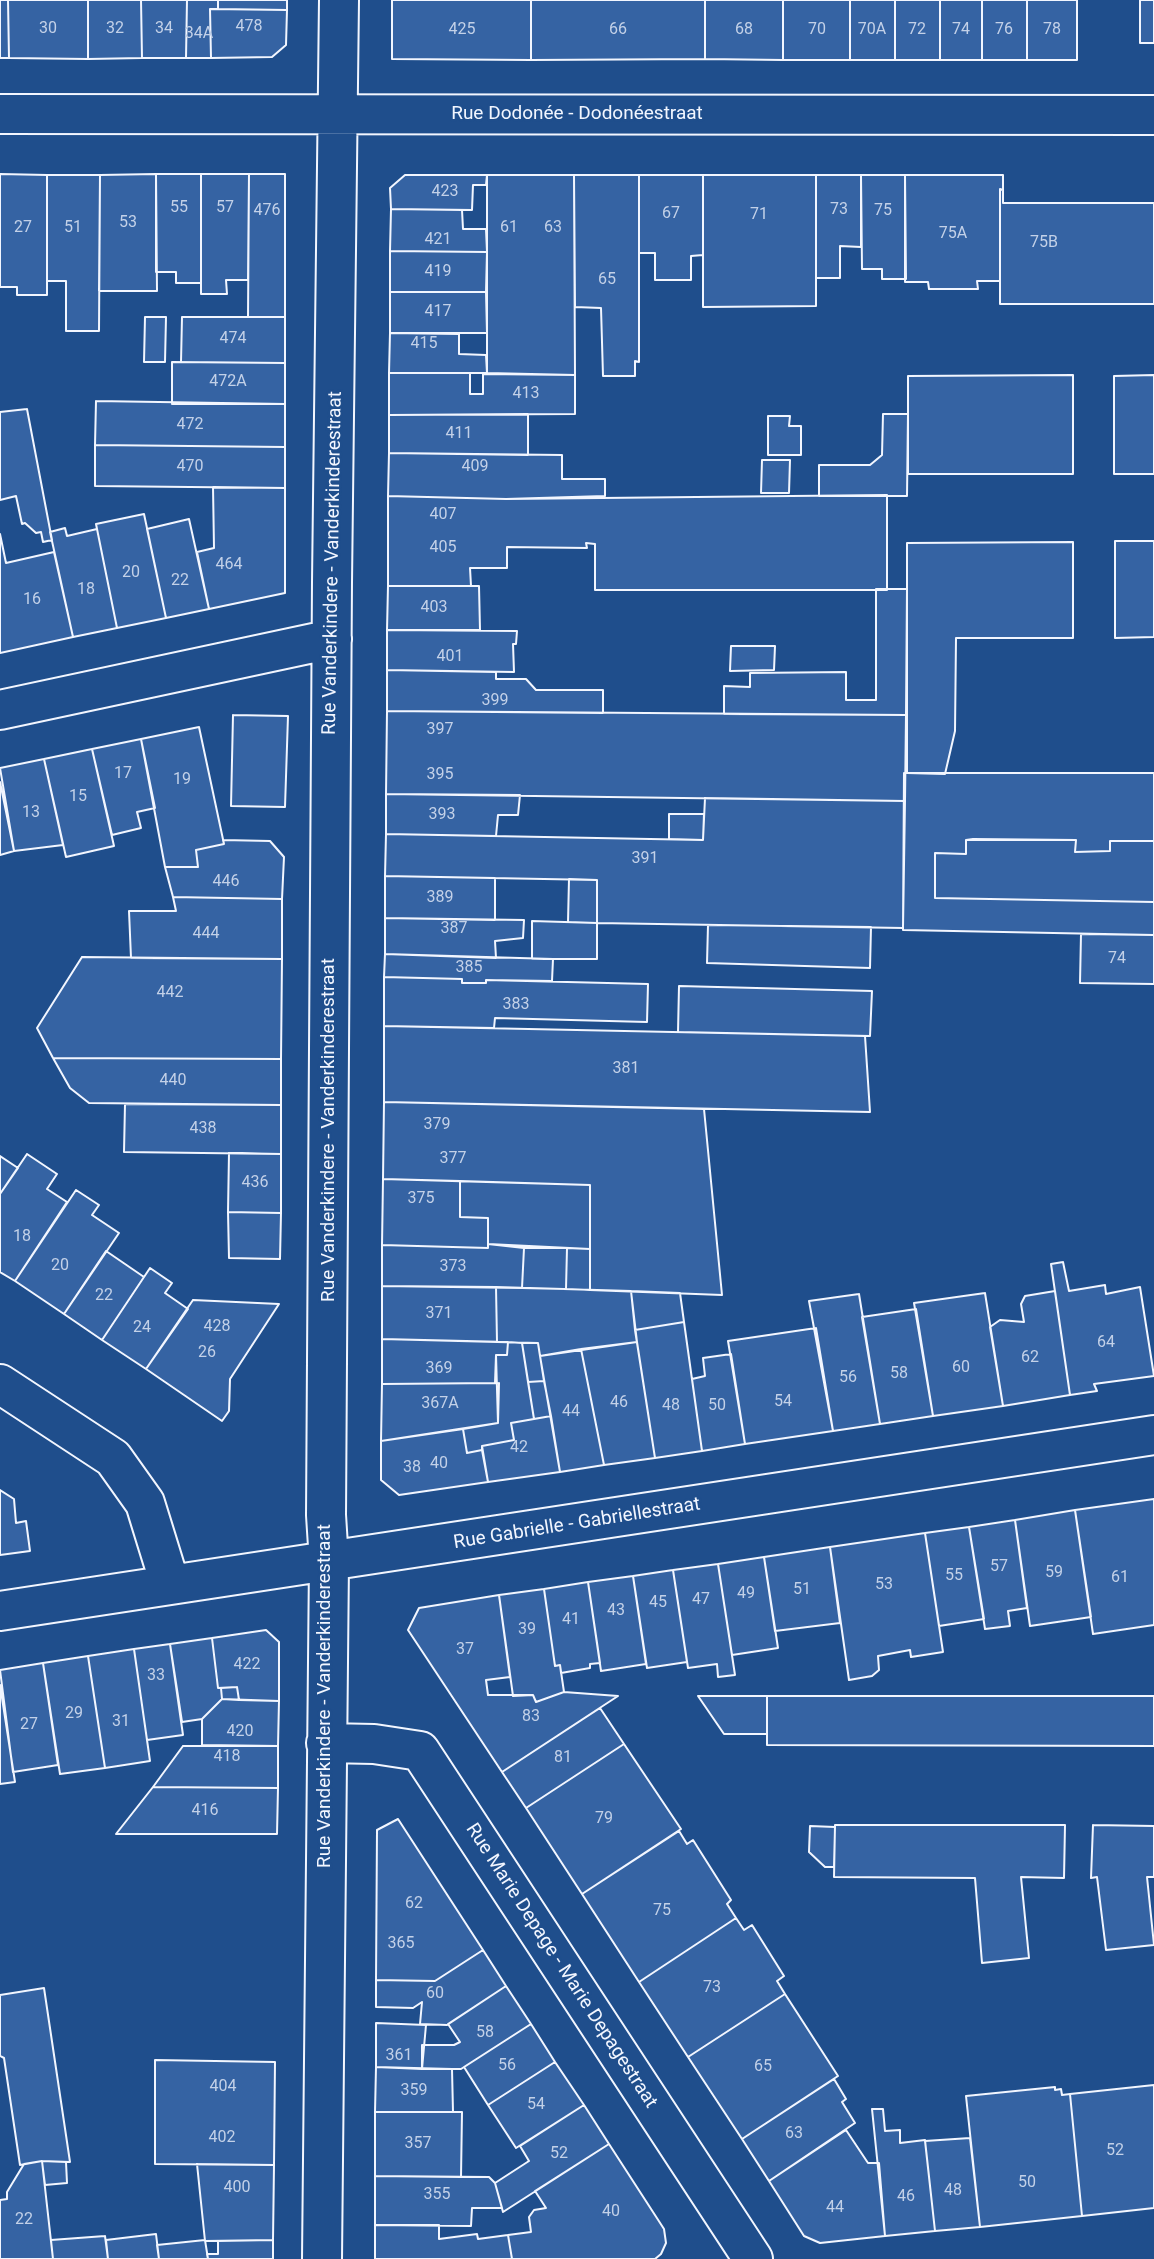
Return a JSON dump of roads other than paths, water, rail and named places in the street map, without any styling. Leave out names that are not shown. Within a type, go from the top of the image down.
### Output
[{"type":"street","name":"Rue Vanderkindere - Vanderkinderestraat","points":[[322,2259],[329,1562],[326,1515],[332,639],[339,0]]},
{"type":"street","name":"Rue Dodonée - Dodonéestraat","points":[[0,114],[1154,115]]},
{"type":"street","points":[[0,710],[332,639]]},
{"type":"street","points":[[0,1384],[113,1458],[145,1503],[170,1584]]},
{"type":"street","name":"Rue Gabrielle - Gabriellestraat","points":[[0,1611],[1154,1435]]},
{"type":"street","name":"Rue Marie Depage - Marie Depagestraat","points":[[327,1743],[374,1744],[420,1751],[753,2259]]}]
